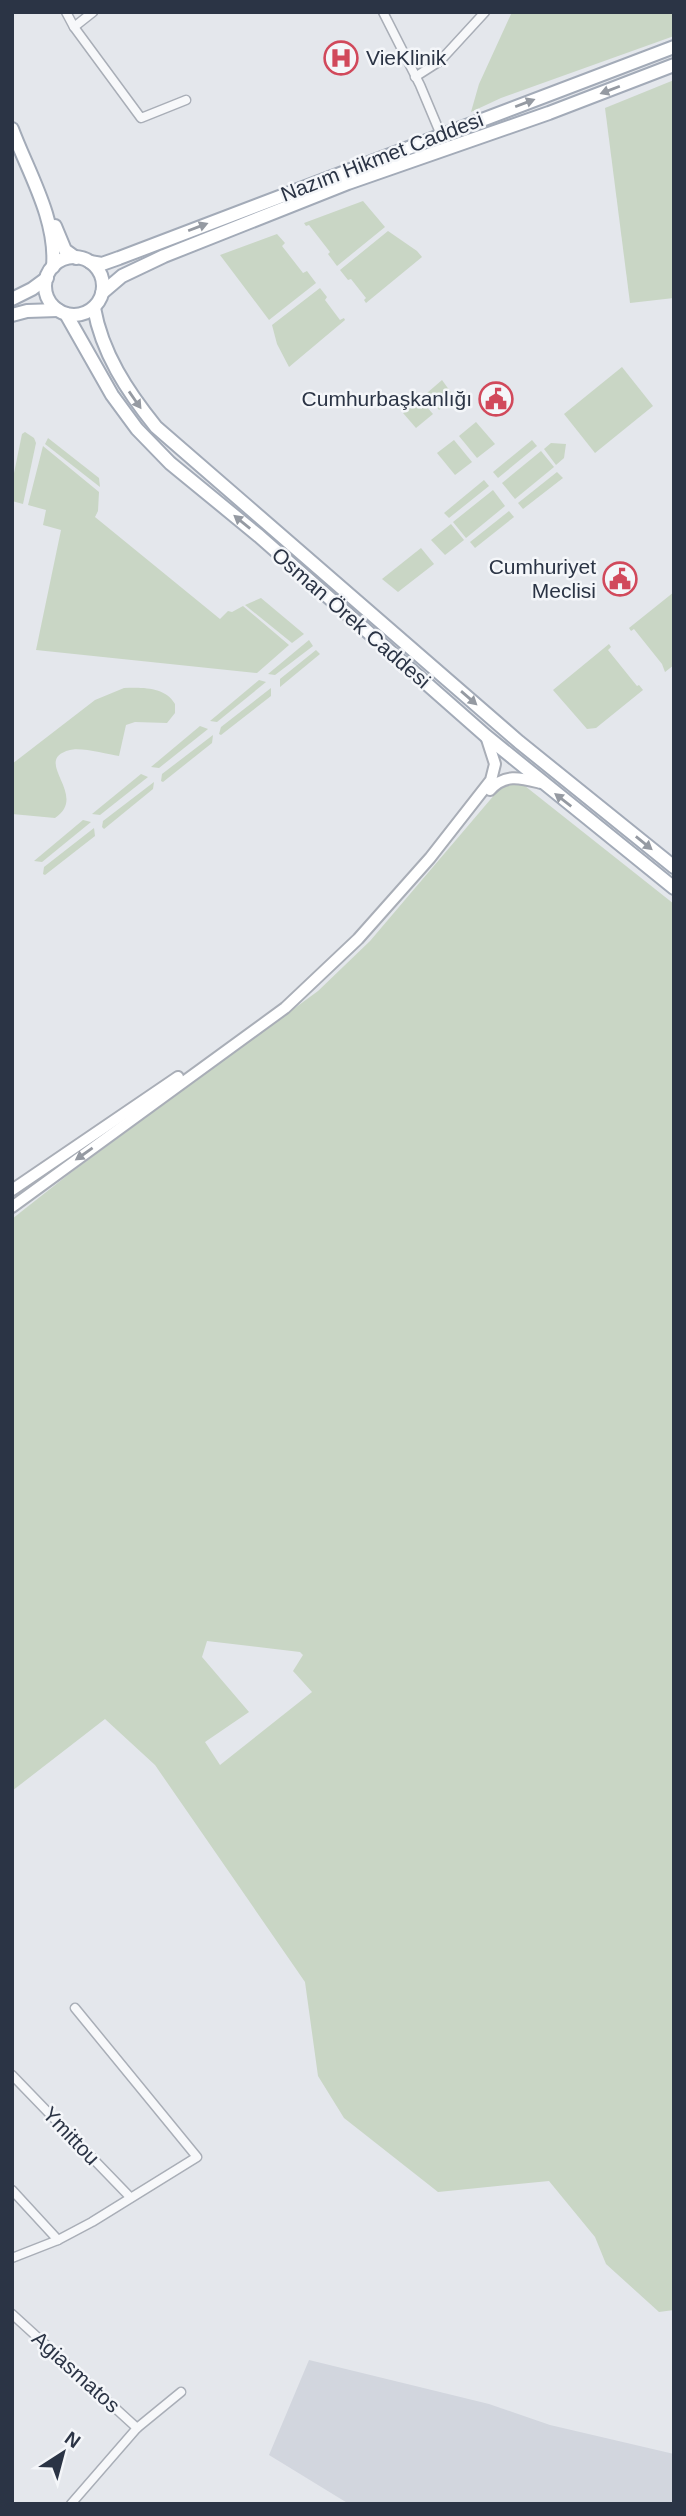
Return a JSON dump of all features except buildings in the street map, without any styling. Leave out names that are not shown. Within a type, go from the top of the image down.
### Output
[{"type":"main road","name":"Nazım Hikmet Caddesi","points":[[90,262],[102,264],[674,47]]},
{"type":"main road","name":"Nazım Hikmet Caddesi","points":[[103,293],[122,276],[145,264],[359,179],[549,113],[674,65]]},
{"type":"main road","points":[[12,128],[44,208],[65,250],[76,258],[90,262],[102,279],[103,293],[94,308],[81,315],[26,311],[12,315]]},
{"type":"main road","points":[[44,208],[54,255],[46,285],[48,299],[62,312]]},
{"type":"main road","points":[[12,299],[33,289],[64,260],[76,258]]},
{"type":"main road","name":"Osman Örek Caddesi","points":[[94,308],[97,324],[120,377],[147,416],[179,449],[519,742],[674,867]]},
{"type":"main road","name":"Osman Örek Caddesi","points":[[62,312],[112,395],[137,429],[170,463],[259,536],[541,783],[674,888]]},
{"type":"street","points":[[65,12],[141,118],[186,100]]},
{"type":"street","points":[[74,27],[93,12]]},
{"type":"street","points":[[383,12],[441,135]]},
{"type":"street","points":[[415,77],[440,61],[485,12]]},
{"type":"street","points":[[435,851],[491,780],[495,764],[486,736]]},
{"type":"street","points":[[12,1207],[285,1008],[358,939],[496,783],[511,777],[541,783]]},
{"type":"street","points":[[12,1190],[309,986]]},
{"type":"street","points":[[12,2258],[58,2240],[92,2222],[197,2157],[75,2008]]},
{"type":"street","name":"Ymittou","points":[[12,2075],[130,2197]]},
{"type":"street","points":[[12,2190],[58,2240]]},
{"type":"street","name":"Agiasmatos","points":[[13,2316],[137,2428]]},
{"type":"street","points":[[71,2504],[137,2428],[181,2392]]},
{"type":"shaded area","points":[[309,2360],[489,2404],[550,2425],[674,2454],[674,2504],[349,2504],[269,2455]]},
{"type":"green space","points":[[512,12],[674,12],[674,36],[501,98],[471,112],[479,84]]},
{"type":"green space","points":[[674,80],[674,298],[630,303],[605,108]]},
{"type":"green space","points":[[363,201],[385,227],[337,266],[328,254],[330,252],[309,225],[304,223]]},
{"type":"green space","points":[[388,231],[422,257],[366,303],[366,298],[340,270]]},
{"type":"green space","points":[[277,234],[285,243],[282,246],[303,273],[307,271],[316,283],[269,320],[220,255]]},
{"type":"green space","points":[[320,288],[327,297],[325,300],[340,320],[345,320],[289,367],[277,344],[272,325]]},
{"type":"green space","points":[[622,367],[653,406],[595,453],[564,414]]},
{"type":"green space","points":[[442,380],[455,398],[439,410],[427,393]]},
{"type":"green space","points":[[420,399],[433,414],[416,428],[403,413]]},
{"type":"green space","points":[[476,422],[495,444],[477,458],[459,436]]},
{"type":"green space","points":[[25,432],[34,438],[36,443],[23,504],[12,501],[12,483],[22,434]]},
{"type":"green space","points":[[48,438],[99,478],[100,487],[45,444]]},
{"type":"green space","points":[[454,440],[472,462],[455,475],[437,453]]},
{"type":"green space","points":[[532,440],[537,446],[498,478],[493,472]]},
{"type":"green space","points":[[551,443],[566,444],[564,458],[556,465],[544,449]]},
{"type":"green space","points":[[43,446],[99,492],[95,517],[220,619],[228,611],[232,612],[243,606],[289,645],[257,673],[36,650],[61,530],[43,525],[46,510],[28,505]]},
{"type":"green space","points":[[541,451],[554,467],[515,499],[502,483]]},
{"type":"green space","points":[[557,472],[563,478],[523,509],[518,503]]},
{"type":"green space","points":[[484,480],[489,486],[449,518],[444,513]]},
{"type":"green space","points":[[493,490],[505,506],[466,538],[453,522]]},
{"type":"green space","points":[[509,511],[514,517],[475,548],[470,542]]},
{"type":"green space","points":[[451,524],[464,540],[445,555],[431,540]]},
{"type":"green space","points":[[421,548],[434,564],[398,592],[382,579]]},
{"type":"green space","points":[[674,592],[674,665],[665,672],[662,664],[634,629],[631,631],[629,628]]},
{"type":"green space","points":[[261,598],[304,634],[292,643],[245,605]]},
{"type":"green space","points":[[309,640],[313,646],[275,675],[268,674]]},
{"type":"green space","points":[[609,644],[611,647],[608,650],[643,690],[596,728],[587,729],[553,690]]},
{"type":"green space","points":[[316,650],[320,654],[280,687],[280,679]]},
{"type":"green space","points":[[259,680],[266,682],[217,722],[210,721]]},
{"type":"green space","points":[[124,688],[160,691],[171,698],[175,704],[175,713],[167,723],[135,722],[126,725],[119,756],[81,749],[59,755],[57,770],[66,799],[64,809],[55,818],[12,814],[12,764],[95,700]]},
{"type":"green space","points":[[271,688],[271,696],[219,734],[221,727]]},
{"type":"green space","points":[[200,726],[208,729],[159,768],[151,767]]},
{"type":"green space","points":[[213,735],[212,743],[161,781],[162,774]]},
{"type":"green space","points":[[141,774],[148,777],[100,815],[92,814]]},
{"type":"green space","points":[[154,782],[153,789],[104,829],[102,827],[103,821]]},
{"type":"green space","points":[[514,783],[525,786],[674,904],[674,2310],[659,2312],[606,2264],[595,2237],[549,2181],[438,2192],[344,2118],[318,2076],[305,1982],[155,1765],[105,1719],[12,1791],[12,1219],[318,991],[370,941],[501,787]],"holes":[[[207,1641],[300,1652],[303,1655],[293,1671],[312,1692],[220,1765],[205,1742],[249,1712],[202,1657]]]},
{"type":"green space","points":[[83,820],[91,822],[42,862],[34,861]]},
{"type":"green space","points":[[94,828],[95,836],[43,874],[44,867]]},
{"type":"place","name":"VieKlinik","points":[[341,58]]},
{"type":"place","name":"Cumhurbaşkanlığı","points":[[496,399]]},
{"type":"place","name":"Cumhuriyet Meclisi","points":[[620,579]]}]
